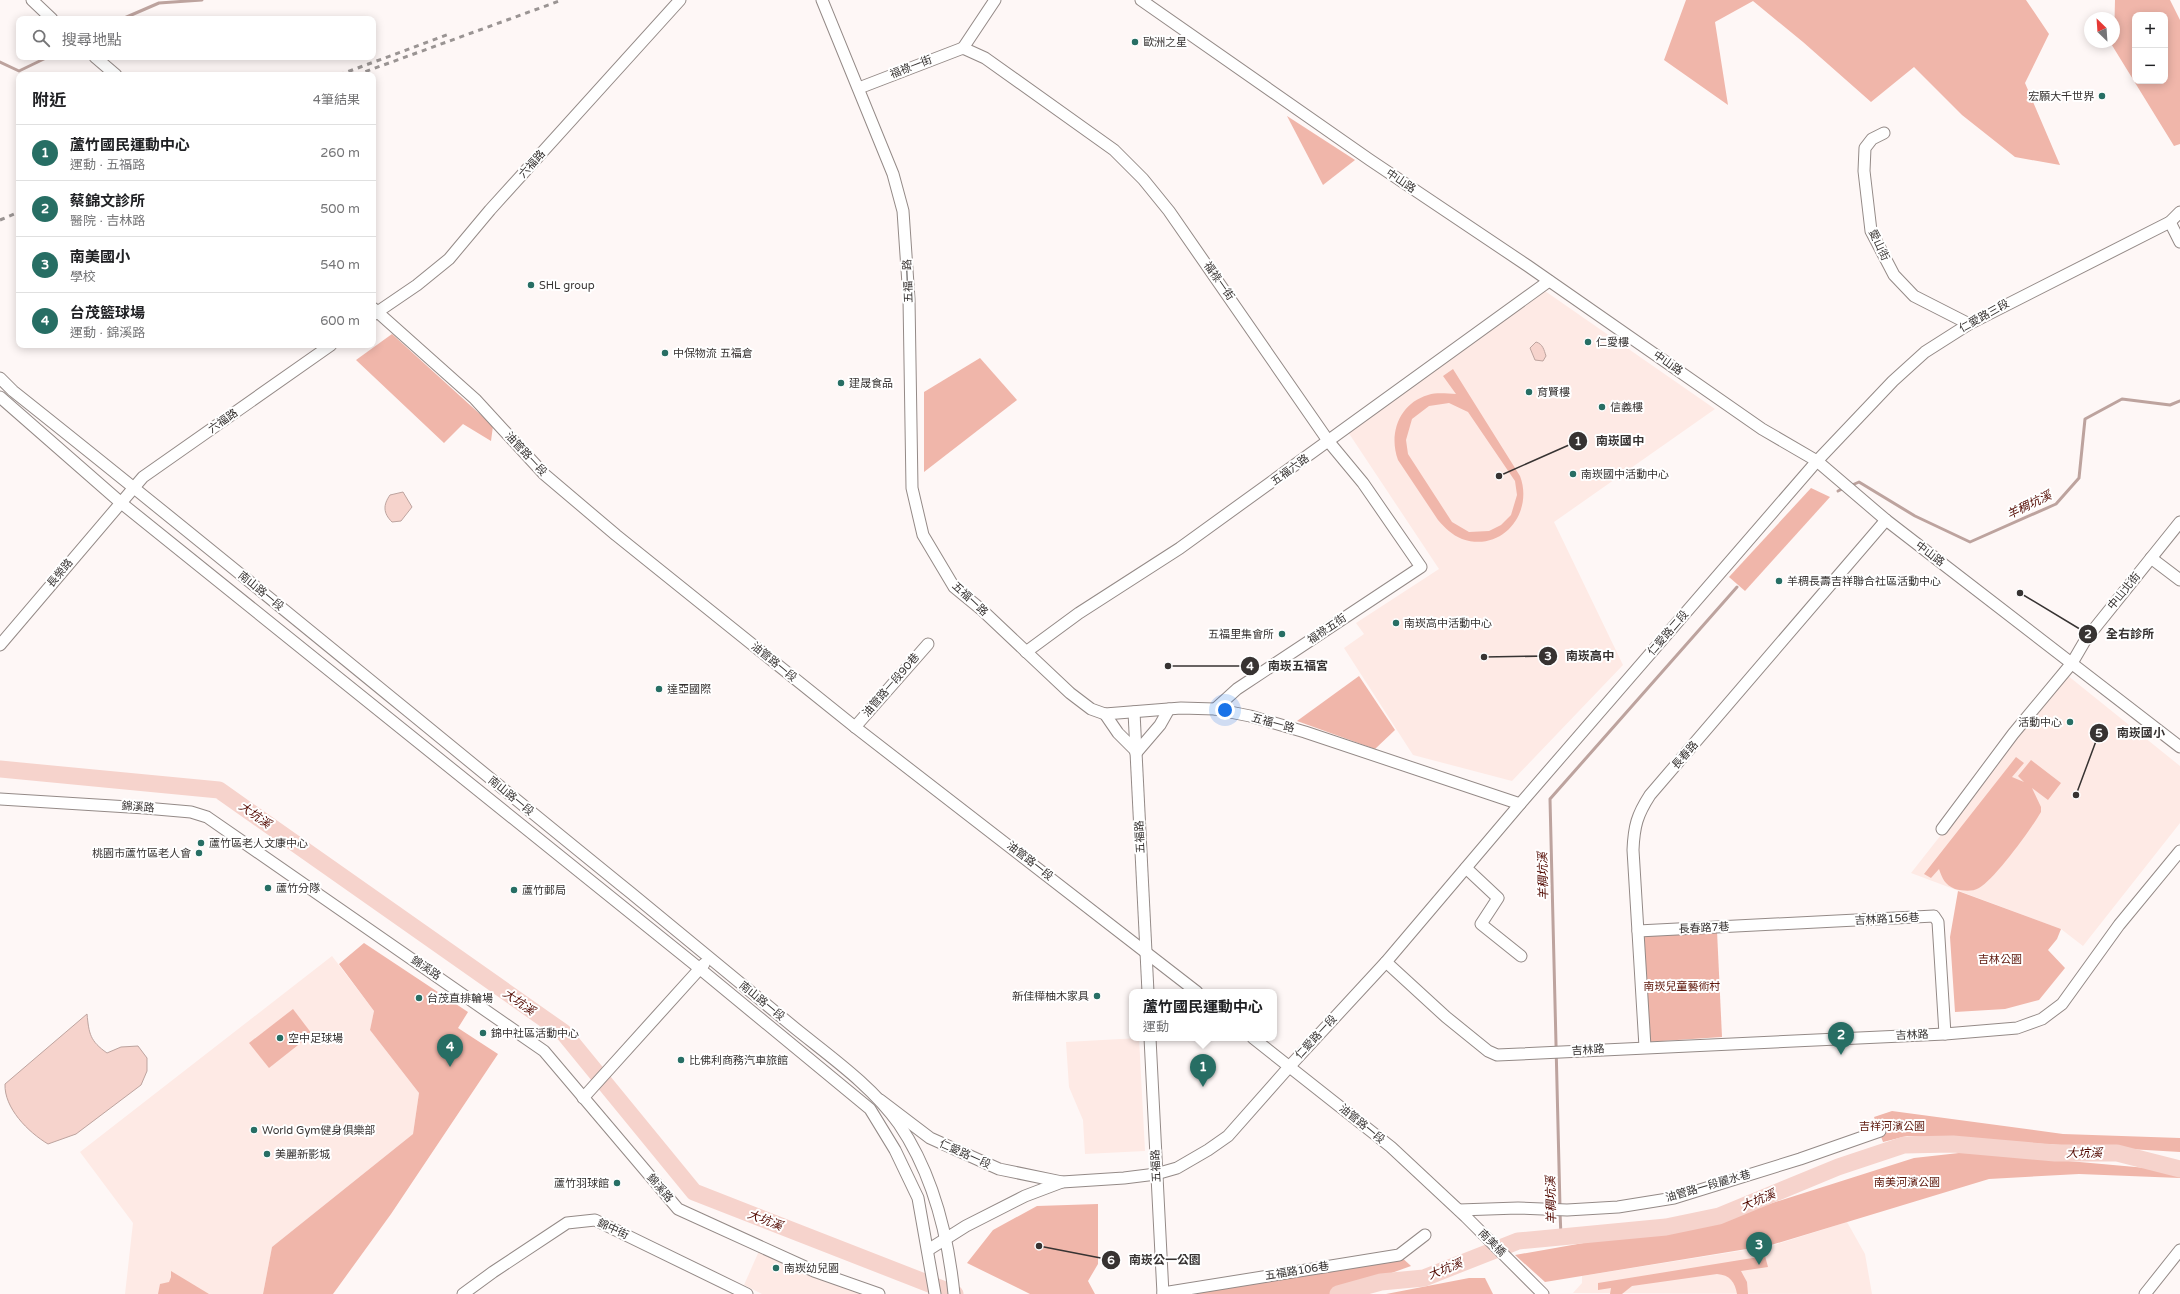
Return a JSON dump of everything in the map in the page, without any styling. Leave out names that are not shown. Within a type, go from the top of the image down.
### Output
[{"type":"street","points":[[32,0],[49,16]]},
{"type":"street","name":"五福一路","points":[[822,0],[893,174],[903,211],[908,260],[910,474],[916,509],[923,535],[954,587],[1070,693],[1091,709],[1106,714],[1181,708],[1215,709],[1305,732],[1520,804]]},
{"type":"street","points":[[963,48],[995,0]]},
{"type":"street","name":"中山路","points":[[1141,0],[1370,160],[1550,281],[1762,428],[1817,461],[1886,520],[2180,747]]},
{"type":"street","name":"六福路","points":[[376,311],[417,285],[449,259],[490,210],[678,1]]},
{"type":"street","name":"福祿一街","points":[[859,88],[963,48],[985,58],[1114,150],[1143,179],[1169,211],[1329,442],[1363,483],[1421,567]]},
{"type":"street","points":[[98,60],[112,72]]},
{"type":"street","name":"愛山街","points":[[1884,133],[1872,139],[1865,148],[1864,171],[1871,231],[1894,275],[1914,296],[1969,324]]},
{"type":"street","name":"仁愛路三段","points":[[1817,461],[1909,365],[1925,352],[1969,324],[2170,222],[2180,212]]},
{"type":"street","points":[[2170,222],[2180,242]]},
{"type":"street","name":"五福六路","points":[[1026,652],[1079,613],[1180,548],[1329,442],[1458,346],[1550,281]]},
{"type":"street","name":"油管路一段","points":[[376,313],[475,399],[544,474],[616,535],[855,727],[1193,989]]},
{"type":"street","name":"六福路","points":[[120,502],[143,477],[327,348]]},
{"type":"street","name":"南山路一段","points":[[0,378],[13,392],[133,487],[846,1069],[880,1100],[900,1126],[922,1163],[937,1203],[951,1266],[954,1294]]},
{"type":"street","name":"南山路一段","points":[[0,397],[120,502],[700,968],[870,1110],[895,1150],[918,1198],[935,1294]]},
{"type":"street","name":"仁愛路二段","points":[[1520,804],[1817,461]]},
{"type":"street","name":"長榮路","points":[[0,645],[120,502]]},
{"type":"street","name":"長春路","points":[[1645,1047],[1633,850],[1634,830],[1639,811],[1650,795],[1886,520]]},
{"type":"street","name":"中山北街","points":[[1942,829],[2013,734],[2072,663],[2086,639],[2180,522]]},
{"type":"street","points":[[2151,558],[2180,580]]},
{"type":"street","name":"福祿五街","points":[[1215,709],[1237,689],[1421,567]]},
{"type":"street","name":"油管路一段90巷","points":[[855,727],[928,644]]},
{"type":"street","points":[[1106,714],[1118,733],[1136,752],[1160,725],[1169,709]]},
{"type":"street","name":"五福路","points":[[1134,712],[1148,989]]},
{"type":"street","name":"錦溪路","points":[[0,799],[145,808],[191,812],[207,817],[544,1051],[678,1209],[814,1271],[879,1294]]},
{"type":"street","name":"仁愛路一段","points":[[880,1100],[930,1138],[999,1169],[1062,1182],[1124,1178],[1156,1174],[1177,1168],[1208,1150],[1228,1136],[1289,1067],[1386,962],[1520,804]]},
{"type":"street","points":[[526,829],[536,816]]},
{"type":"street","name":"吉林路","points":[[1386,962],[1446,1017],[1488,1051],[1497,1055],[1945,1034],[2017,1028],[2042,1019],[2062,1004],[2119,925],[2180,851]]},
{"type":"street","points":[[1466,868],[1498,898],[1481,924],[1521,956]]},
{"type":"street","name":"吉林路156巷","points":[[1769,925],[1934,916],[1938,922],[1945,1034]]},
{"type":"street","name":"長春路7巷","points":[[1638,931],[1769,925]]},
{"type":"street","points":[[583,1098],[709,958]]},
{"type":"street","name":"五福路","points":[[1150,1041],[1163,1294]]},
{"type":"street","name":"油管路一段","points":[[1257,1041],[1367,1126],[1462,1213]]},
{"type":"street","name":"油管路一段麗水巷","points":[[1462,1213],[1518,1208],[1567,1210],[1618,1207],[1674,1198],[1800,1159],[1880,1131]]},
{"type":"street","name":"仁愛路一段","points":[[928,1250],[945,1241],[966,1226],[1025,1196],[1062,1182]]},
{"type":"street","name":"南美橋","points":[[1462,1213],[1543,1294]]},
{"type":"street","name":"錦中街","points":[[463,1294],[493,1272],[567,1223],[595,1220],[748,1294]]},
{"type":"street","name":"五福路106巷","points":[[1163,1294],[1399,1255],[1425,1235]]},
{"type":"street","points":[[2145,1294],[2180,1250]]},
{"type":"shaded area","points":[[1545,291],[1715,409],[1554,522],[1623,665],[1512,781],[1413,755],[1344,648],[1364,634],[1356,623],[1439,569],[1346,429]]},
{"type":"shaded area","points":[[1536,342],[1542,346],[1545,352],[1546,356],[1543,361],[1535,360],[1530,348]]},
{"type":"shaded area","points":[[403,492],[412,507],[401,521],[392,522],[389,519],[385,509],[386,502],[390,495]]},
{"type":"shaded area","points":[[2067,675],[2180,766],[2180,823],[2083,946],[2061,929],[1911,873]]},
{"type":"shaded area","points":[[332,956],[374,1011],[370,1030],[419,1093],[413,1134],[272,1247],[263,1294],[125,1294],[133,1223],[80,1152]]},
{"type":"shaded area","points":[[87,1014],[91,1036],[101,1049],[107,1053],[121,1047],[138,1046],[147,1058],[147,1071],[141,1085],[76,1134],[48,1144],[25,1126],[13,1110],[8,1102],[5,1084]]},
{"type":"shaded area","points":[[1129,1039],[1129,1041],[1139,1041],[1145,1151],[1085,1154],[1083,1120],[1069,1087],[1066,1042]]},
{"type":"shaded area","points":[[1847,1222],[1865,1254],[1872,1294],[1573,1293],[1582,1283],[1582,1276],[1771,1246]]},
{"type":"shaded area","name":"南崁幼兒園","points":[[759,1251],[861,1294],[762,1294],[744,1285]]},
{"type":"green space","points":[[1686,0],[2026,0],[2049,34],[2025,83],[2060,165],[2015,157],[1962,115],[1914,67],[1871,102],[1803,42],[1753,1],[1715,22],[1728,105],[1664,60]]},
{"type":"green space","points":[[2115,0],[2170,0],[2180,20],[2180,144],[2174,146],[2136,84],[2168,84],[2168,12],[2132,12],[2132,78],[2114,48],[2120,48],[2120,12],[2115,12]]},
{"type":"green space","points":[[1287,116],[1355,160],[1323,185]]},
{"type":"green space","points":[[392,334],[493,426],[491,441],[463,424],[444,443],[356,360],[373,348],[376,348],[376,346]]},
{"type":"green space","points":[[980,358],[1017,400],[924,472],[924,392]]},
{"type":"green space","points":[[1453,369],[1520,476],[1523,490],[1522,503],[1518,516],[1511,527],[1502,535],[1490,540],[1477,542],[1462,539],[1449,531],[1438,520],[1398,460],[1395,450],[1396,430],[1399,420],[1410,405],[1418,399],[1432,394],[1456,394],[1443,376]],"holes":[[[1449,403],[1468,412],[1515,481],[1517,495],[1511,515],[1501,525],[1489,531],[1469,532],[1452,522],[1408,454],[1406,440],[1412,419],[1429,406]]]},
{"type":"green space","points":[[1811,488],[1830,497],[1745,591],[1729,577]]},
{"type":"green space","points":[[1359,676],[1395,730],[1375,749],[1297,721]]},
{"type":"green space","points":[[2016,757],[2024,763],[2012,777],[2024,782],[2018,776],[2031,760],[2061,783],[2048,800],[2032,788],[2041,807],[2041,812],[2012,853],[1986,883],[1973,890],[1967,891],[1955,889],[1944,881],[1939,869],[1931,878],[1924,874]]},
{"type":"green space","name":"吉林公園","points":[[1958,891],[2061,929],[2057,939],[2048,950],[2065,968],[2039,1000],[2005,1009],[1955,1012],[1950,937]]},
{"type":"green space","name":"南崁兒童藝術村","points":[[1717,931],[1722,1037],[1647,1042],[1642,935]]},
{"type":"green space","points":[[364,943],[468,1012],[458,1028],[498,1054],[391,1214],[333,1294],[263,1294],[272,1247],[413,1134],[419,1093],[370,1030],[374,1011],[339,964]]},
{"type":"green space","name":"空中足球場","points":[[293,1009],[312,1034],[269,1068],[249,1043]]},
{"type":"green space","name":"吉祥河濱公園","points":[[1892,1111],[2063,1134],[2180,1138],[2180,1152],[1907,1136],[1883,1142],[1874,1117]]},
{"type":"green space","name":"南美河濱公園","points":[[1968,1152],[2180,1171],[2180,1178],[2079,1174],[1989,1179],[1771,1245],[1545,1282],[1515,1255],[1725,1218],[1914,1158]]},
{"type":"green space","points":[[1098,1204],[1098,1264],[1088,1281],[1095,1294],[1030,1294],[967,1263],[993,1230],[1037,1206]]},
{"type":"green space","points":[[1399,1255],[1411,1266],[1333,1294],[1163,1294]]},
{"type":"green space","points":[[1765,1256],[1768,1267],[1741,1271],[1747,1282],[1748,1294],[1737,1294],[1735,1286],[1729,1278],[1717,1274],[1632,1286],[1622,1294],[1610,1294],[1611,1288],[1598,1290],[1598,1283]]},
{"type":"green space","points":[[171,1271],[209,1294],[158,1294],[160,1284],[169,1282]]},
{"type":"green space","points":[[1469,1278],[1485,1278],[1493,1294],[1386,1294]]},
{"type":"waterway","points":[[129,16],[159,3],[202,0]]},
{"type":"waterway","points":[[0,62],[19,71],[42,60]]},
{"type":"waterway","name":"羊稠坑溪","points":[[1850,486],[1859,482],[1915,516],[1970,542],[2056,504],[2079,478],[2085,419],[2122,399],[2170,405],[2180,401]]},
{"type":"waterway","name":"羊稠坑溪","points":[[1838,491],[1844,488]]},
{"type":"waterway","name":"羊稠坑溪","points":[[1560,1207],[1550,799],[1737,587]]},
{"type":"waterway","name":"大坑溪","points":[[0,769],[219,790],[563,1032],[694,1192],[955,1294]]},
{"type":"waterway","name":"大坑溪","points":[[1338,1294],[1381,1282],[1424,1278],[1518,1241],[1666,1227],[1719,1216],[1838,1167],[1904,1145],[1953,1144],[2055,1153],[2117,1153],[2180,1169]]},
{"type":"waterway","name":"羊稠坑溪","points":[[1560,1212],[1561,1236]]},
{"type":"railway","points":[[364,72],[562,0]]},
{"type":"railway","points":[[347,72],[449,34]]},
{"type":"railway","points":[[0,220],[16,213]]},
{"type":"place","name":"歐洲之星","points":[[1135,42]]},
{"type":"place","name":"宏願大千世界","points":[[2102,96]]},
{"type":"place","name":"SHL group","points":[[531,285]]},
{"type":"place","name":"仁愛樓","points":[[1588,342]]},
{"type":"place","name":"中保物流 五福倉","points":[[665,353]]},
{"type":"place","name":"建晟食品","points":[[841,383]]},
{"type":"place","name":"育賢樓","points":[[1529,392]]},
{"type":"place","name":"信義樓","points":[[1602,407]]},
{"type":"place","name":"南崁國中活動中心","points":[[1573,474]]},
{"type":"place","name":"南崁國中","points":[[1499,476]]},
{"type":"place","name":"羊稠長壽吉祥聯合社區活動中心","points":[[1779,581]]},
{"type":"place","name":"全右診所","points":[[2020,593]]},
{"type":"place","name":"南崁高中活動中心","points":[[1396,623]]},
{"type":"place","name":"五福里集會所","points":[[1282,634]]},
{"type":"place","name":"南崁高中","points":[[1484,657]]},
{"type":"place","name":"南崁五福宮","points":[[1168,666]]},
{"type":"place","name":"達亞國際","points":[[659,689]]},
{"type":"place","name":"活動中心","points":[[2070,722]]},
{"type":"place","name":"南崁國小","points":[[2076,795]]},
{"type":"place","name":"蘆竹區老人文康中心","points":[[201,843]]},
{"type":"place","name":"桃園市蘆竹區老人會","points":[[199,853]]},
{"type":"place","name":"蘆竹分隊","points":[[268,888]]},
{"type":"place","name":"蘆竹郵局","points":[[514,890]]},
{"type":"place","name":"新佳樺柚木家具","points":[[1097,996]]},
{"type":"place","name":"台茂直排輪場","points":[[419,998]]},
{"type":"place","name":"錦中社區活動中心","points":[[483,1033]]},
{"type":"place","name":"空中足球場","points":[[280,1038]]},
{"type":"place","name":"蔡錦文診所","points":[[1841,1055]]},
{"type":"place","name":"比佛利商務汽車旅館","points":[[681,1060]]},
{"type":"place","name":"台茂籃球場","points":[[450,1067]]},
{"type":"place","name":"蘆竹國民運動中心","points":[[1203,1087]]},
{"type":"place","name":"World Gym健身俱樂部","points":[[254,1130]]},
{"type":"place","name":"美麗新影城","points":[[267,1154]]},
{"type":"place","name":"蘆竹羽球館","points":[[617,1183]]},
{"type":"place","name":"南崁公一公園","points":[[1039,1246]]},
{"type":"place","name":"南美國小","points":[[1759,1265]]},
{"type":"place","name":"南崁幼兒園","points":[[776,1268]]}]
